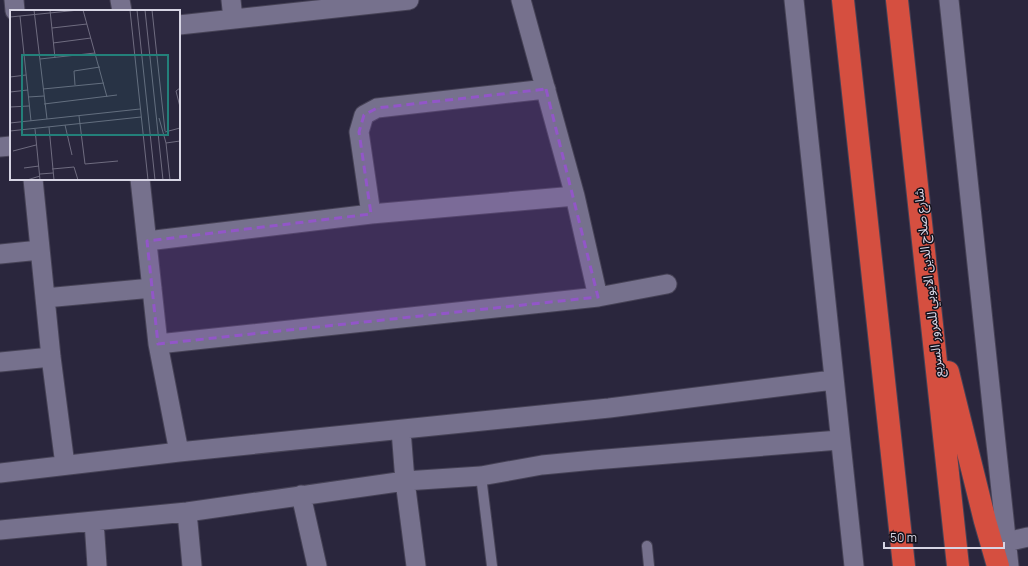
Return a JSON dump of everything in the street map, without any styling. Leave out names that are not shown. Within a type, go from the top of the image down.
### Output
[{"type":"highway","points":[[843,0],[904,566]]},
{"type":"highway","name":"شارع صلاح الدين الايوبي للمرور السريع","points":[[897,0],[958,566]]},
{"type":"highway","points":[[927,285],[985,522],[998,566]]},
{"type":"street","points":[[14,0],[15,10]]},
{"type":"street","points":[[120,0],[122,10]]},
{"type":"street","points":[[231,0],[233,19]]},
{"type":"street","points":[[180,25],[409,0]]},
{"type":"street","points":[[521,0],[575,196],[598,297]]},
{"type":"street","points":[[794,0],[839,440],[854,566]]},
{"type":"street","points":[[949,0],[1009,566]]},
{"type":"street","points":[[371,214],[359,132],[364,114],[377,108],[546,89]]},
{"type":"street","points":[[0,147],[10,146]]},
{"type":"street","points":[[33,180],[51,357],[65,465]]},
{"type":"street","points":[[140,180],[158,344],[179,452]]},
{"type":"street","points":[[147,242],[371,214],[575,196]]},
{"type":"street","points":[[0,254],[40,250]]},
{"type":"street","points":[[158,344],[598,297],[667,284]]},
{"type":"street","points":[[45,298],[152,288]]},
{"type":"street","points":[[0,362],[51,357]]},
{"type":"street","points":[[0,473],[179,452],[609,408],[833,380]]},
{"type":"street","points":[[401,430],[405,481],[416,566]]},
{"type":"street","points":[[0,530],[187,512],[405,481],[481,476],[542,465],[839,440]]},
{"type":"street","points":[[301,495],[317,566]]},
{"type":"street","points":[[187,512],[192,566]]},
{"type":"street","points":[[94,521],[97,566]]},
{"type":"street","points":[[1007,542],[1028,537]]},
{"type":"lane","points":[[481,476],[492,566]]},
{"type":"lane","points":[[647,546],[649,566]]},
{"type":"highlighted area","points":[[546,89],[598,297],[158,344],[147,241],[371,214],[359,132],[364,115],[377,108]]}]
